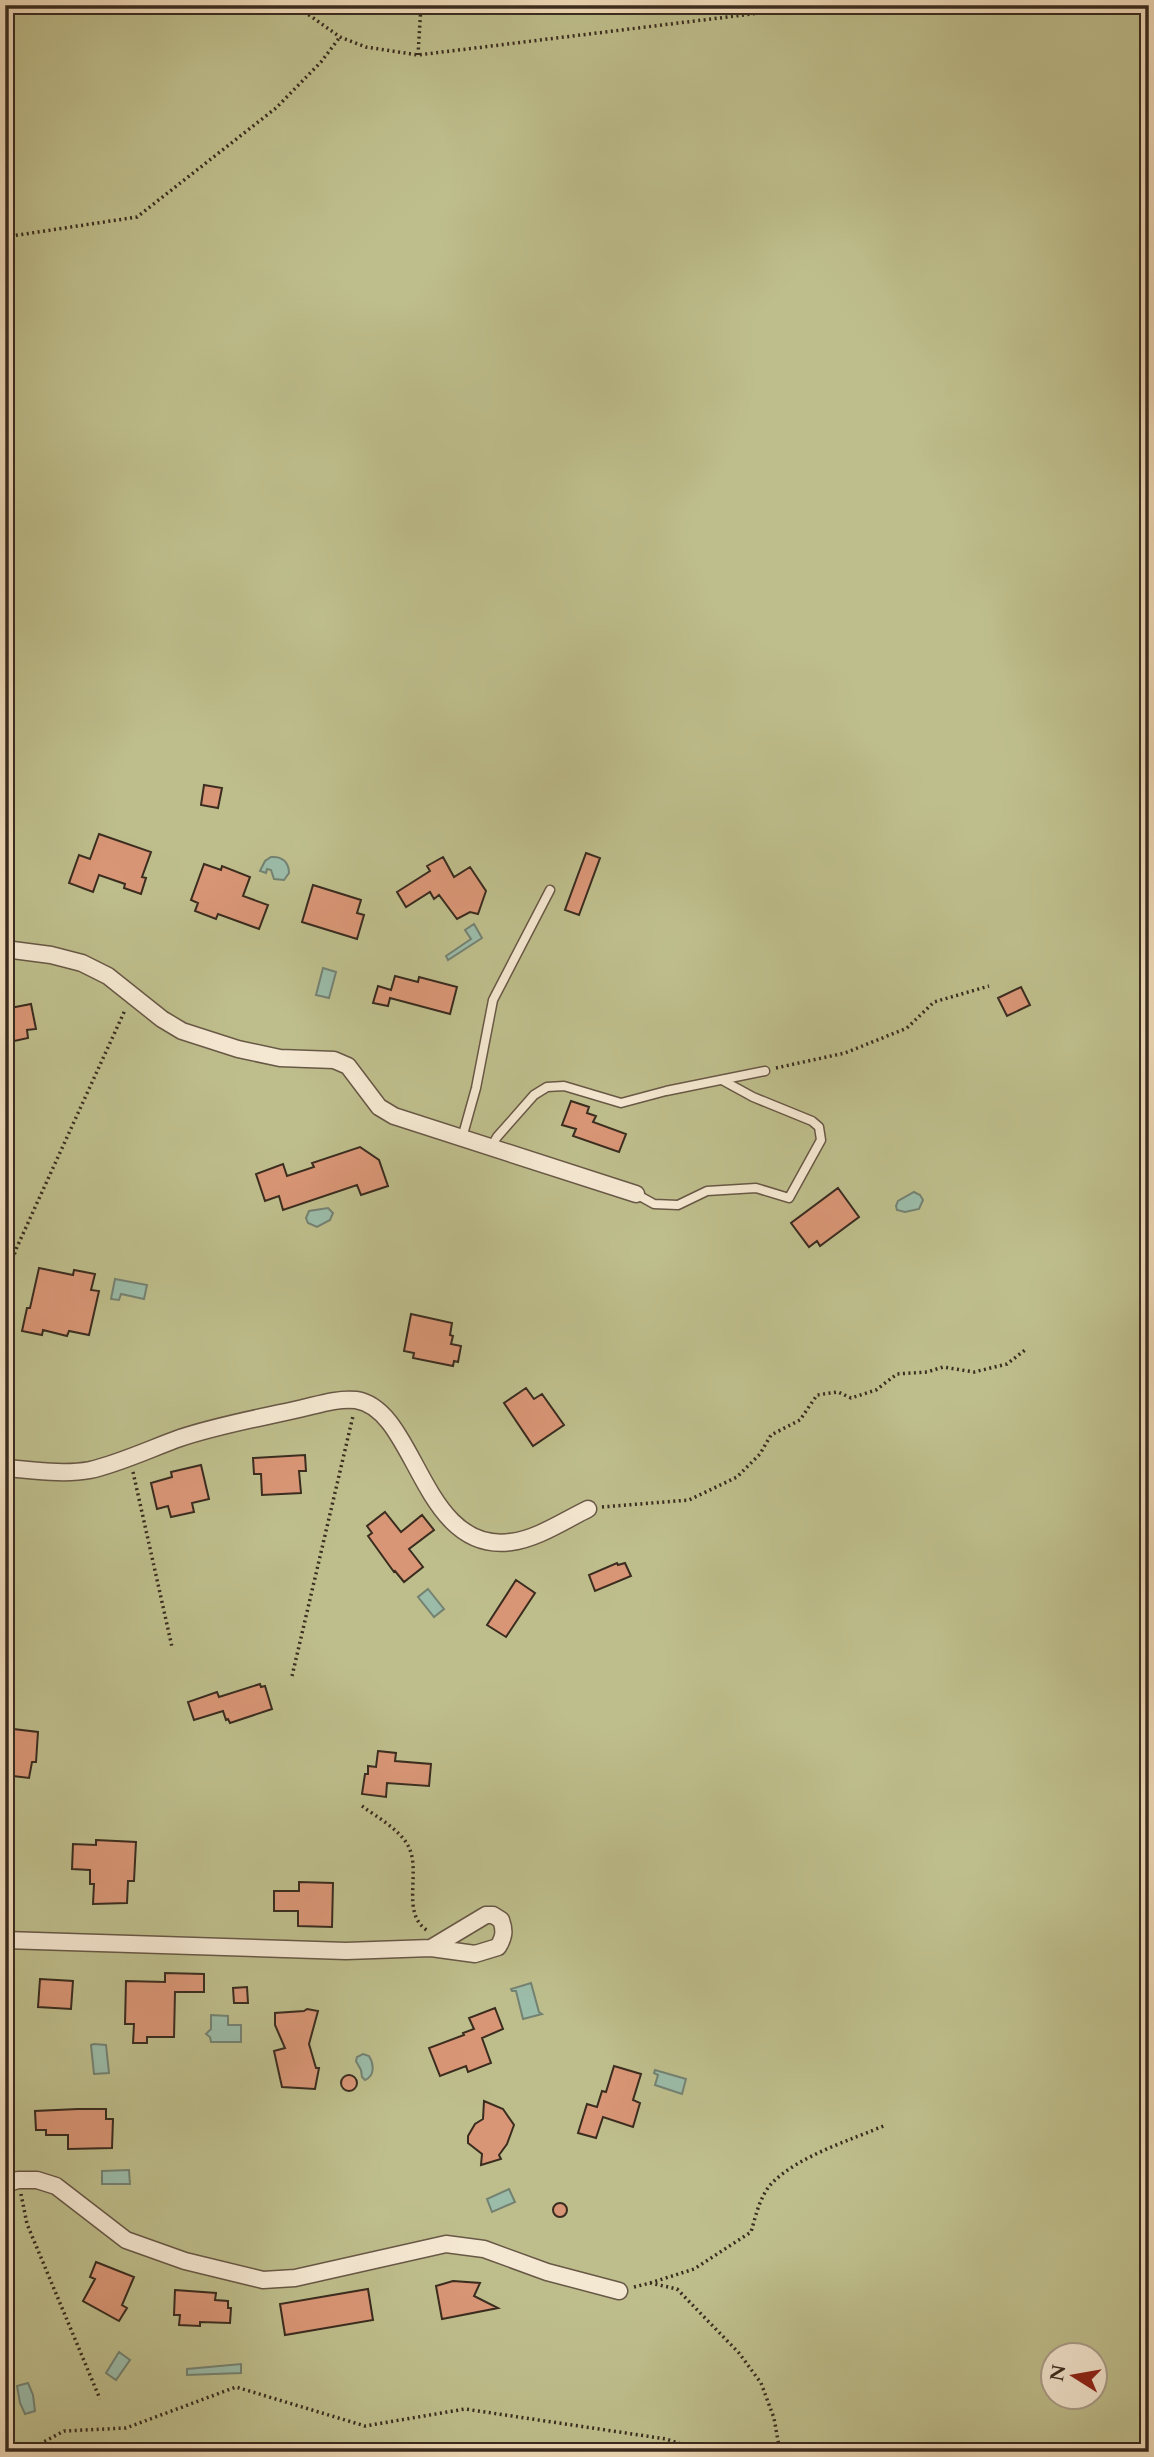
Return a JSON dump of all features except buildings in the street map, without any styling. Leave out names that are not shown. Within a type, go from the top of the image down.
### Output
[{"type":"street","points":[[5,949],[51,955],[82,963],[108,975],[162,1019],[182,1031],[238,1049],[281,1058],[334,1060],[348,1066],[379,1107],[394,1116],[636,1194]]},
{"type":"street","points":[[5,1468],[90,1470],[219,1426],[336,1401],[356,1400],[373,1406],[387,1421],[444,1514],[458,1528],[474,1537],[491,1542],[518,1541],[588,1508]]},
{"type":"street","points":[[5,1940],[346,1951],[431,1948],[475,1954],[489,1952],[498,1947],[503,1939],[504,1929],[501,1920],[493,1915],[486,1915],[431,1948]]},
{"type":"street","points":[[12,2182],[37,2180],[56,2186],[126,2240],[185,2261],[263,2280],[295,2278],[446,2244],[484,2249],[547,2272],[619,2291]]},
{"type":"lane","points":[[462,1138],[476,1088],[493,1000],[550,890]]},
{"type":"lane","points":[[491,1147],[534,1095],[547,1087],[564,1086],[621,1103],[765,1071]]},
{"type":"lane","points":[[636,1194],[654,1204],[678,1205],[707,1191],[756,1188],[789,1198],[821,1140],[819,1128],[812,1121],[753,1097],[722,1080]]},
{"type":"path","points":[[295,5],[340,37],[366,47],[418,55],[825,5]]},
{"type":"path","points":[[418,55],[421,5]]},
{"type":"path","points":[[5,237],[137,217],[276,108],[321,62],[340,37]]},
{"type":"path","points":[[765,1071],[845,1053],[907,1028],[934,1002],[989,986]]},
{"type":"path","points":[[5,1280],[17,1247],[132,995]]},
{"type":"path","points":[[588,1508],[689,1500],[737,1477],[760,1454],[771,1435],[800,1420],[817,1395],[838,1392],[851,1398],[876,1391],[897,1374],[927,1372],[943,1367],[974,1372],[1007,1364],[1025,1350]]},
{"type":"path","points":[[292,1676],[356,1400]]},
{"type":"path","points":[[130,1456],[172,1647]]},
{"type":"path","points":[[362,1806],[403,1837],[410,1848],[414,1866],[413,1907],[417,1922],[425,1930],[446,1940]]},
{"type":"path","points":[[619,2291],[694,2269],[751,2232],[760,2202],[773,2182],[813,2155],[887,2125]]},
{"type":"path","points":[[5,2139],[12,2182],[27,2224],[100,2399]]},
{"type":"path","points":[[650,2283],[677,2289],[739,2353],[761,2383],[774,2418],[780,2452]]},
{"type":"path","points":[[25,2452],[64,2431],[126,2428],[236,2387],[365,2426],[465,2409],[666,2439],[705,2452]]},
{"type":"shaded area","points":[[5,5],[1149,5],[1149,2452],[5,2452]]},
{"type":"shaded area","points":[[271,857],[286,863],[289,873],[284,880],[274,879],[271,870],[267,869],[266,873],[260,871],[265,861]]},
{"type":"shaded area","points":[[474,924],[482,938],[448,960],[446,956],[471,939],[465,930]]},
{"type":"shaded area","points":[[323,968],[336,972],[329,998],[316,995]]},
{"type":"shaded area","points":[[914,1192],[923,1200],[919,1209],[905,1212],[897,1210],[898,1201]]},
{"type":"shaded area","points":[[328,1208],[333,1213],[330,1220],[317,1227],[308,1223],[306,1218],[309,1211]]},
{"type":"shaded area","points":[[115,1279],[147,1285],[144,1299],[121,1294],[119,1300],[111,1299]]},
{"type":"shaded area","points":[[428,1589],[444,1609],[434,1617],[418,1597]]},
{"type":"shaded area","points":[[531,1983],[539,2012],[542,2014],[523,2019],[516,1991],[511,1989]]},
{"type":"shaded area","points":[[211,2015],[228,2016],[228,2025],[241,2025],[241,2042],[211,2042],[206,2034],[211,2029]]},
{"type":"shaded area","points":[[91,2045],[106,2045],[109,2073],[94,2074]]},
{"type":"shaded area","points":[[363,2054],[369,2056],[373,2066],[371,2076],[365,2080],[356,2061],[357,2057]]},
{"type":"shaded area","points":[[655,2070],[686,2079],[682,2094],[655,2085],[658,2075],[654,2073]]},
{"type":"shaded area","points":[[129,2170],[130,2184],[102,2184],[102,2171]]},
{"type":"shaded area","points":[[509,2189],[515,2202],[492,2212],[487,2199]]},
{"type":"shaded area","points":[[119,2352],[130,2360],[116,2380],[106,2373]]},
{"type":"shaded area","points":[[241,2364],[241,2373],[187,2375],[187,2369]]},
{"type":"shaded area","points":[[28,2383],[35,2411],[25,2414],[17,2386]]}]
